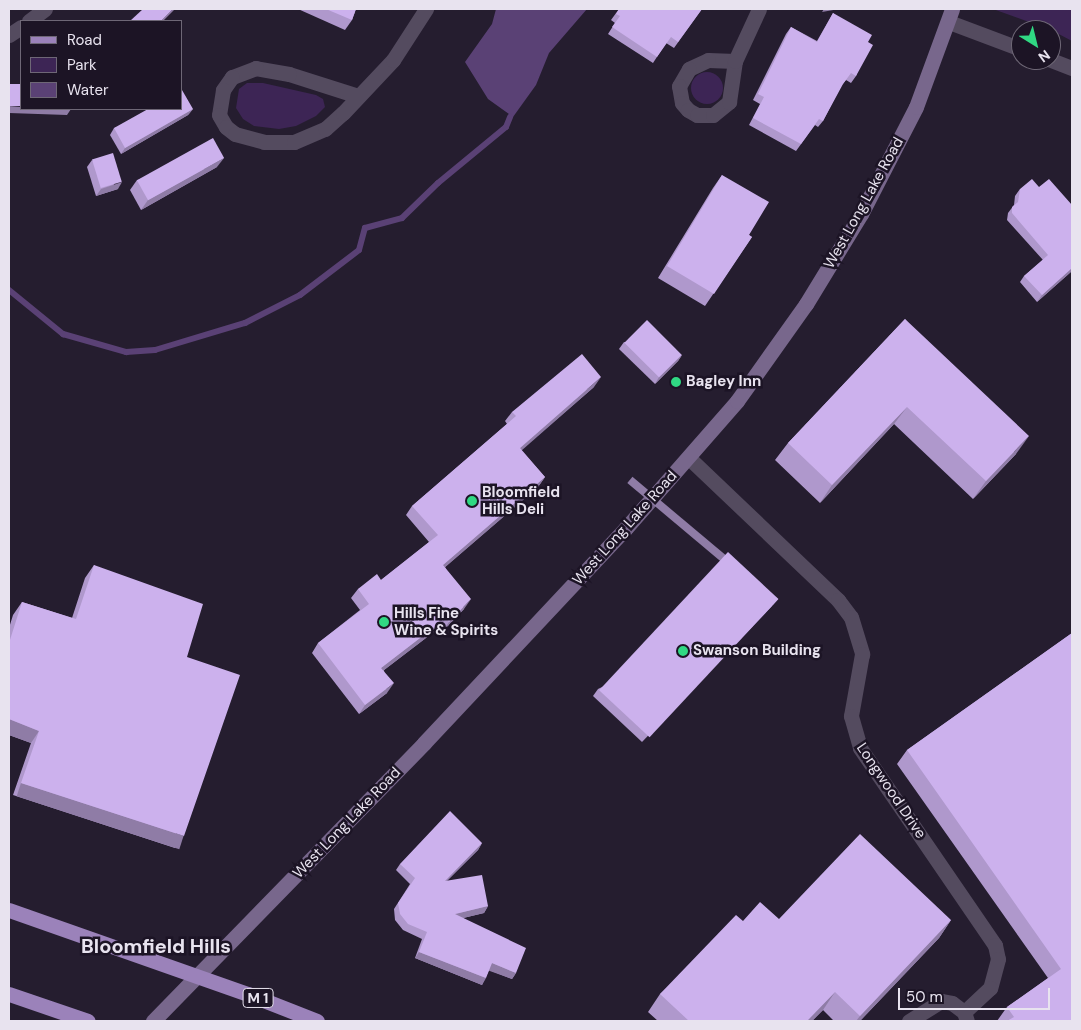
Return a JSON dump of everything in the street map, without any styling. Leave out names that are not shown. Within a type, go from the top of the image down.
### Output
[{"type":"main road","name":"West Long Lake Road","points":[[153,1021],[418,749],[689,458],[779,345],[838,252],[916,108],[950,15]]},
{"type":"main road","name":"M 1","points":[[9,910],[198,976],[317,1021]]},
{"type":"main road","points":[[9,994],[88,1021]]},
{"type":"street","points":[[30,20],[45,9]]},
{"type":"street","points":[[358,96],[289,74],[256,68],[232,77],[223,90],[220,115],[226,127],[248,139],[294,142],[325,129],[358,96],[393,60],[426,9]]},
{"type":"street","points":[[735,61],[759,9]]},
{"type":"street","points":[[950,15],[1011,44]]},
{"type":"street","points":[[9,35],[20,27]]},
{"type":"street","name":"Longwood Drive","points":[[689,458],[838,600],[851,617],[862,654],[850,716],[860,748],[995,945],[998,960],[990,988],[966,1017],[952,1003],[941,1000],[909,1021]]},
{"type":"green space","points":[[993,9],[1072,9],[1072,41],[1061,35],[1061,20],[1023,20]]},
{"type":"green space","points":[[707,72],[719,76],[723,88],[719,100],[707,104],[695,100],[691,88],[695,76]]},
{"type":"green space","points":[[247,83],[263,83],[316,95],[323,99],[325,107],[316,116],[296,126],[279,129],[254,126],[243,119],[236,108],[239,89]]},
{"type":"water","points":[[496,9],[587,9],[549,53],[536,85],[513,117],[488,99],[465,62],[492,24]]},
{"type":"building","points":[[143,9],[173,9],[162,20],[131,20]]},
{"type":"building","points":[[326,9],[356,9],[352,20]]},
{"type":"building","points":[[619,9],[702,9],[678,42],[671,37],[657,57],[612,27],[620,16],[616,14]]},
{"type":"building","points":[[833,13],[872,35],[868,42],[873,45],[856,76],[851,73],[823,121],[819,119],[801,144],[753,118],[764,97],[758,94],[791,27],[817,42]]},
{"type":"building","points":[[9,84],[20,84],[20,106],[9,106]]},
{"type":"building","points":[[182,90],[193,109],[125,148],[114,128],[146,110],[182,110]]},
{"type":"building","points":[[213,138],[224,158],[148,200],[137,180]]},
{"type":"building","points":[[113,153],[122,182],[101,188],[92,159]]},
{"type":"building","points":[[722,175],[769,202],[749,235],[752,237],[714,294],[667,266]]},
{"type":"building","points":[[1032,179],[1039,187],[1049,179],[1072,205],[1072,268],[1042,295],[1024,276],[1048,255],[1012,213],[1012,207],[1018,202],[1020,189]]},
{"type":"building","points":[[905,319],[1029,436],[986,481],[907,407],[832,485],[788,443]]},
{"type":"building","points":[[647,320],[682,355],[659,377],[624,343]]},
{"type":"building","points":[[582,354],[601,377],[520,448],[545,477],[443,565],[471,599],[449,622],[446,618],[381,668],[394,683],[365,705],[318,643],[369,604],[358,589],[377,574],[381,580],[438,535],[412,506],[516,416],[512,412]]},
{"type":"building","name":"Swanson Building","points":[[728,552],[778,599],[650,737],[599,690]]},
{"type":"building","points":[[94,565],[203,604],[187,657],[240,675],[184,836],[21,783],[39,731],[9,719],[9,643],[22,602],[76,619]]},
{"type":"building","points":[[1072,633],[1072,1021],[1007,1021],[1014,1017],[1007,1007],[1061,969],[907,750]]},
{"type":"building","points":[[450,811],[482,843],[445,881],[482,875],[488,906],[455,914],[526,948],[516,973],[492,963],[486,978],[419,952],[427,932],[408,924],[400,914],[398,903],[415,878],[400,864]]},
{"type":"building","points":[[860,834],[951,920],[860,1016],[835,992],[807,1021],[689,1021],[660,994],[736,915],[743,921],[760,902],[779,919]]},
{"type":"waterway","points":[[9,290],[63,334],[126,352],[155,350],[245,323],[300,295],[359,250],[365,228],[402,218],[438,183],[506,127],[510,117]]},
{"type":"place","name":"Bagley Inn","points":[[676,382]]},
{"type":"place","name":"Bloomfield Hills Deli","points":[[472,501]]},
{"type":"place","name":"Hills Fine Wine & Spirits","points":[[384,622]]},
{"type":"place","name":"Swanson Building","points":[[683,651]]},
{"type":"district","name":"Bloomfield Hills","points":[[156,946]]}]
